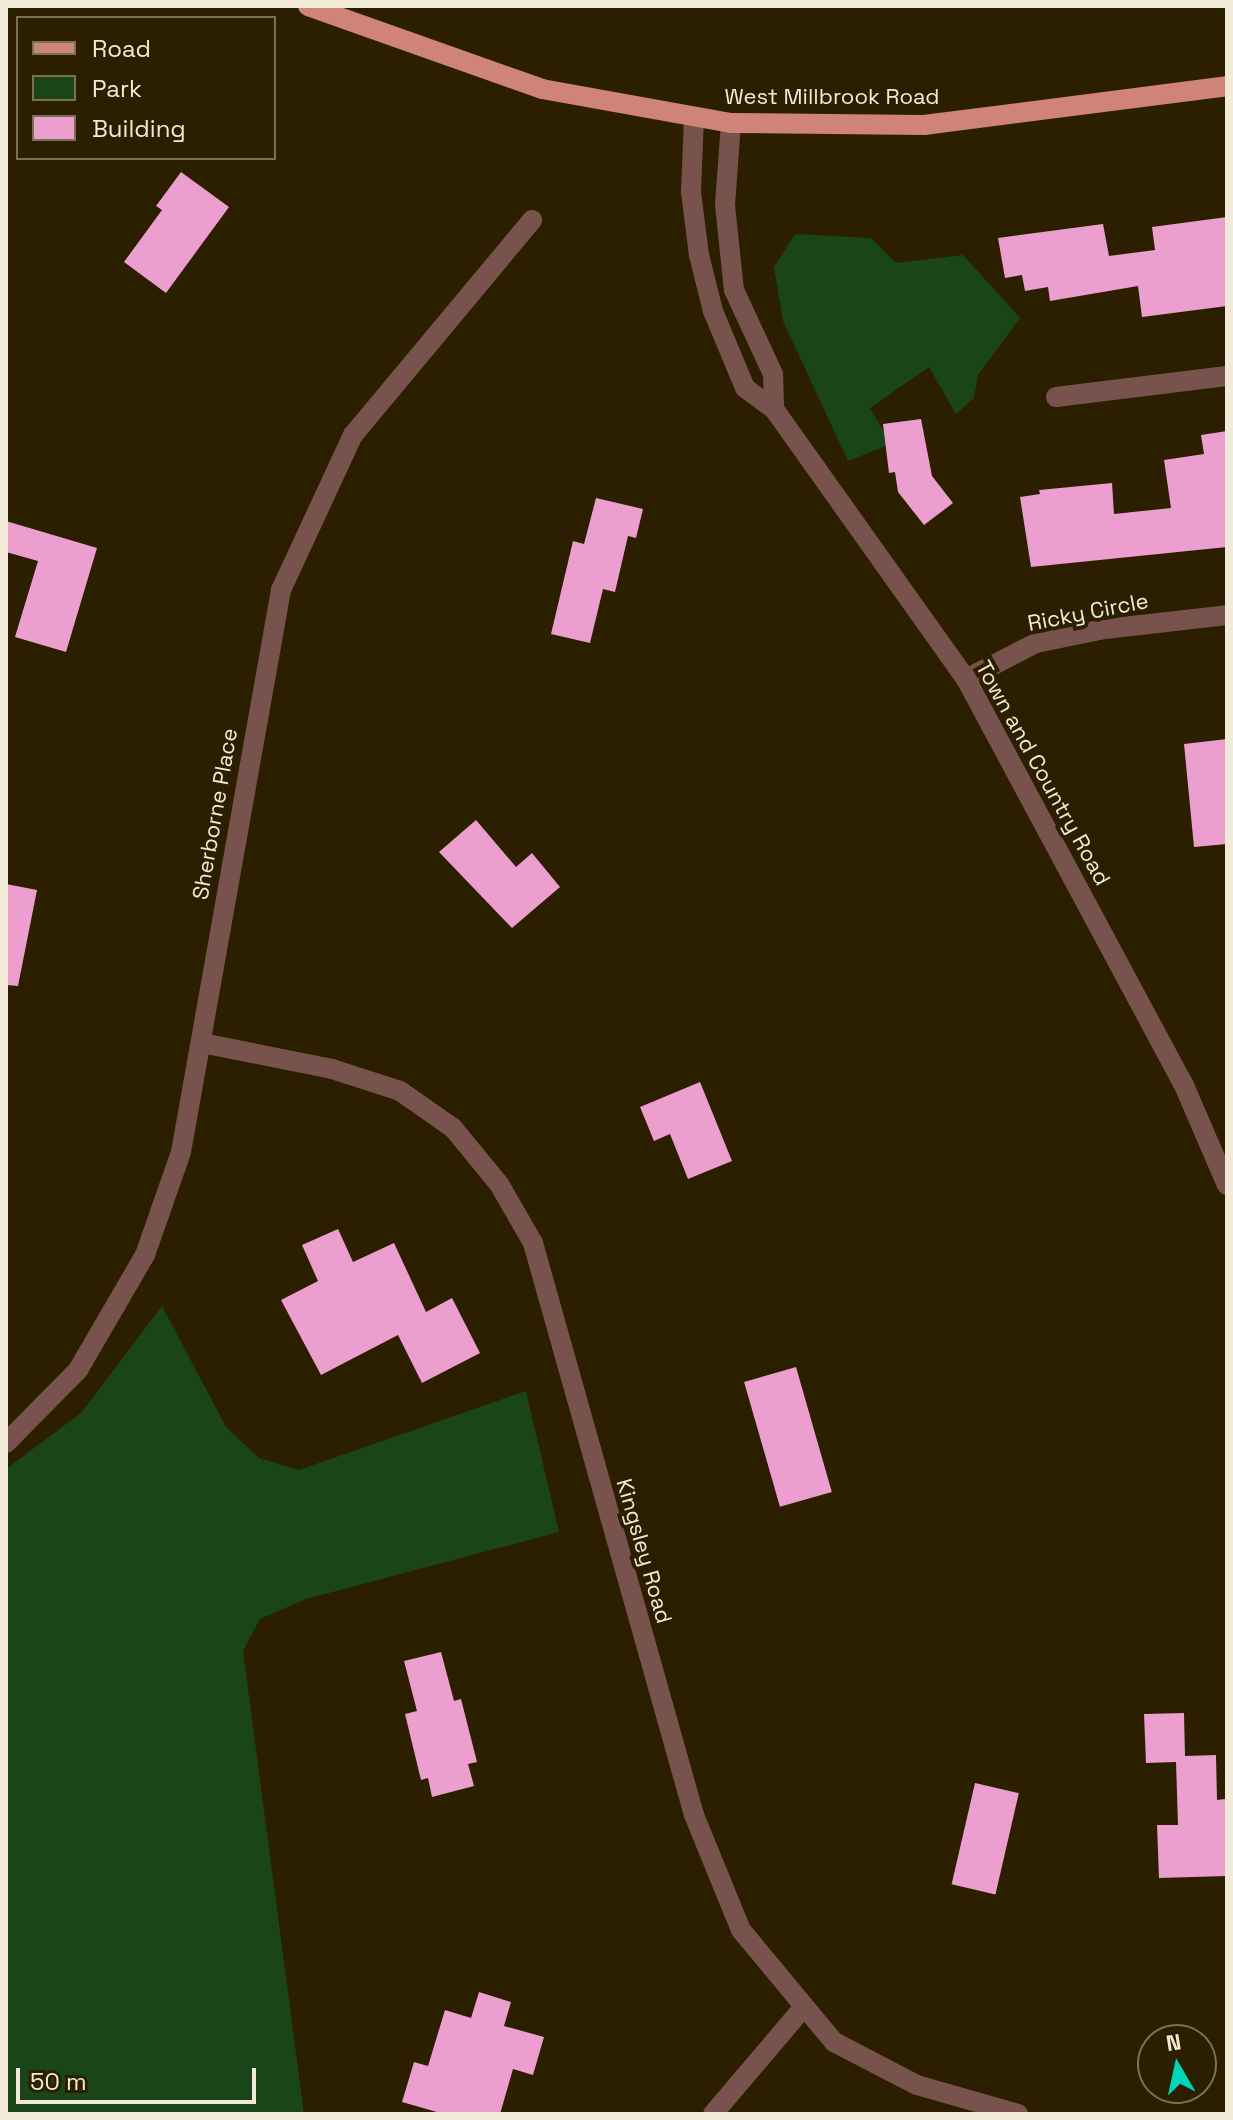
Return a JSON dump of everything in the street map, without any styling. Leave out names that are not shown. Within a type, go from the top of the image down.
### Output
[{"type":"main road","name":"West Millbrook Road","points":[[320,9],[542,89],[731,123],[924,125],[1227,86]]},
{"type":"street","name":"Town and Country Road","points":[[694,117],[691,192],[713,311],[745,388],[774,409],[966,679],[1183,1083],[1227,1183]]},
{"type":"street","points":[[731,123],[725,205],[734,290],[773,374],[774,409]]},
{"type":"street","name":"Sherborne Place","points":[[6,1443],[78,1370],[145,1255],[181,1152],[281,590],[353,435],[532,220]]},
{"type":"street","points":[[1056,397],[1227,376]]},
{"type":"street","name":"Ricky Circle","points":[[966,679],[1036,643],[1105,629],[1227,615]]},
{"type":"street","name":"Kingsley Road","points":[[202,1043],[332,1069],[400,1091],[453,1128],[499,1184],[533,1243],[694,1815],[741,1930],[802,2009],[834,2042],[917,2085],[1018,2114]]},
{"type":"street","points":[[713,2114],[802,2009]]},
{"type":"green space","points":[[795,234],[871,238],[896,263],[963,255],[1020,318],[978,375],[974,398],[956,414],[929,367],[870,408],[891,444],[848,461],[783,321],[774,267]]},
{"type":"green space","points":[[162,1306],[226,1427],[259,1458],[299,1470],[526,1391],[559,1532],[306,1599],[260,1619],[243,1651],[304,2114],[6,2114],[6,1469],[81,1413]]},
{"type":"building","points":[[181,172],[229,207],[166,293],[124,262],[162,210],[156,206]]},
{"type":"building","points":[[1227,217],[1227,306],[1142,317],[1138,286],[1050,301],[1048,287],[1025,291],[1022,275],[1005,278],[998,238],[1103,224],[1109,256],[1155,250],[1152,227]]},
{"type":"building","points":[[921,419],[932,476],[953,503],[924,525],[898,492],[895,472],[889,473],[883,424]]},
{"type":"building","points":[[1227,431],[1227,547],[1031,567],[1020,497],[1040,494],[1039,490],[1112,483],[1114,514],[1171,508],[1164,460],[1204,454],[1201,435]]},
{"type":"building","points":[[596,498],[643,509],[636,538],[628,536],[615,592],[603,589],[590,643],[551,634],[573,541],[584,544]]},
{"type":"building","points":[[6,521],[97,548],[66,652],[15,637],[38,561],[6,552]]},
{"type":"building","points":[[1227,739],[1227,844],[1194,847],[1184,744]]},
{"type":"building","points":[[476,820],[516,867],[532,853],[560,887],[512,928],[439,852]]},
{"type":"building","points":[[6,884],[37,890],[18,986],[6,985]]},
{"type":"building","points":[[700,1082],[732,1161],[688,1179],[670,1134],[654,1141],[640,1107]]},
{"type":"building","points":[[338,1229],[353,1262],[394,1243],[426,1312],[452,1298],[480,1353],[422,1383],[398,1335],[321,1375],[281,1300],[318,1281],[302,1245]]},
{"type":"building","points":[[796,1367],[832,1492],[780,1507],[744,1382]]},
{"type":"building","points":[[441,1652],[454,1701],[461,1699],[477,1762],[468,1764],[474,1786],[432,1797],[428,1778],[421,1780],[405,1714],[417,1711],[404,1661]]},
{"type":"building","points":[[1184,1713],[1185,1756],[1216,1755],[1217,1800],[1225,1799],[1227,1876],[1159,1878],[1157,1825],[1178,1825],[1176,1762],[1146,1763],[1144,1714]]},
{"type":"building","points":[[975,1783],[1019,1793],[995,1894],[952,1884]]},
{"type":"building","points":[[479,1992],[511,2002],[504,2026],[544,2037],[533,2075],[513,2069],[500,2114],[444,2114],[402,2102],[414,2062],[428,2066],[445,2010],[471,2018]]}]
